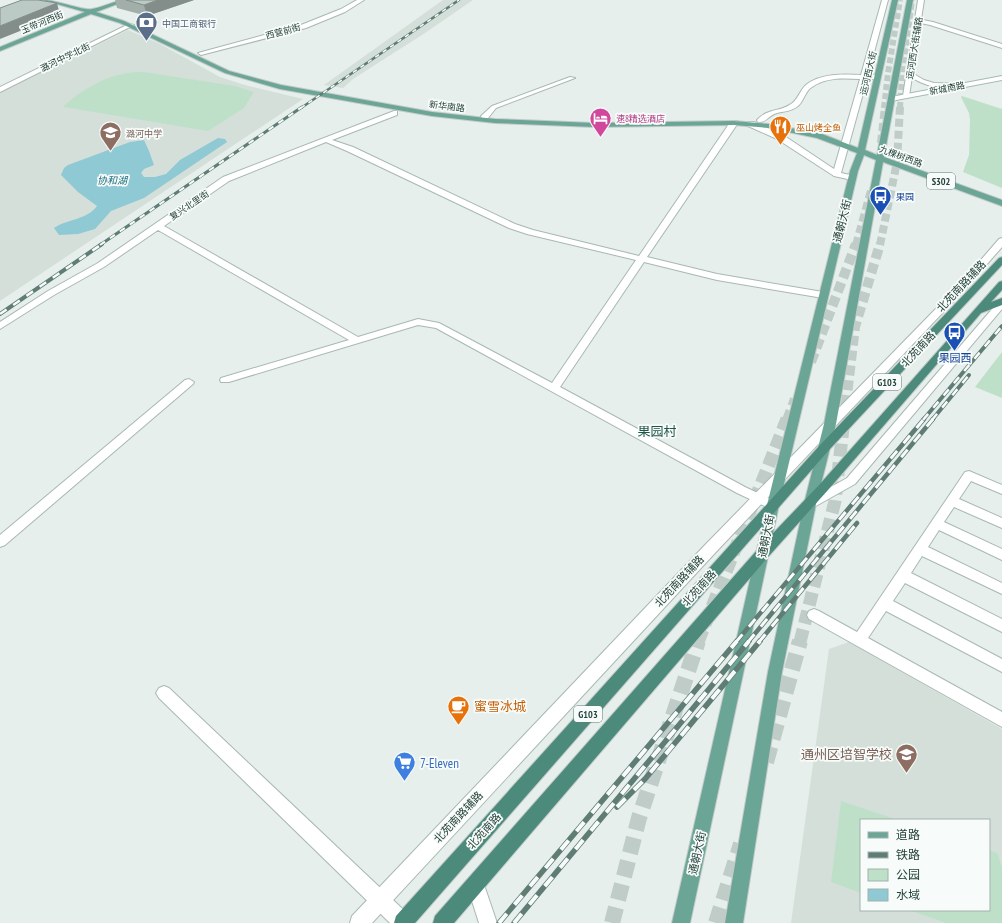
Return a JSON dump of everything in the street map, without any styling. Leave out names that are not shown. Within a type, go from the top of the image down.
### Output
[{"type":"highway","name":"北苑南路","points":[[403,923],[825,447],[1002,260]]},
{"type":"highway","name":"北苑南路","points":[[442,923],[763,553],[810,504],[1002,284]]},
{"type":"highway","points":[[976,312],[1002,302]]},
{"type":"main road","name":"新华南路","points":[[46,0],[132,19],[214,61],[233,69],[285,84],[393,104],[485,116],[594,121],[734,118],[761,120],[805,126],[861,148]]},
{"type":"main road","name":"新华南路","points":[[63,0],[131,25],[227,72],[252,80],[312,94],[463,118],[594,125],[751,124],[800,132],[846,142]]},
{"type":"main road","points":[[92,10],[114,0]]},
{"type":"main road","points":[[92,10],[125,0]]},
{"type":"main road","name":"运河西大街","points":[[861,148],[895,0]]},
{"type":"main road","points":[[734,923],[775,672],[810,504],[830,424],[910,0]]},
{"type":"main road","name":"玉带河西街","points":[[0,45],[92,10]]},
{"type":"main road","name":"玉带河西街","points":[[0,49],[92,10]]},
{"type":"main road","name":"九棵树西路","points":[[861,148],[1002,203]]},
{"type":"main road","name":"通朝大街","points":[[681,923],[773,505],[823,295],[852,178],[861,148]]},
{"type":"main road","name":"九棵树西路","points":[[881,156],[1002,196]]},
{"type":"street","name":"西营前街","points":[[201,53],[314,23],[361,0]]},
{"type":"street","points":[[837,174],[884,0]]},
{"type":"street","name":"运河西大街辅路","points":[[906,96],[921,0]]},
{"type":"street","points":[[918,21],[932,23],[1002,46]]},
{"type":"street","name":"潞河中学北街","points":[[0,90],[131,25]]},
{"type":"street","points":[[910,74],[917,80],[925,83],[944,86],[960,86]]},
{"type":"street","points":[[761,120],[772,112],[793,106],[799,102],[805,90],[819,81],[840,77],[877,77]]},
{"type":"street","points":[[485,116],[494,107],[572,78]]},
{"type":"street","name":"新城南路","points":[[891,99],[1002,78]]},
{"type":"street","name":"复兴北里街","points":[[0,326],[51,293],[101,265],[235,175],[394,113]]},
{"type":"street","points":[[554,388],[734,123]]},
{"type":"street","points":[[751,124],[780,137],[837,174],[852,178]]},
{"type":"street","points":[[326,140],[350,149],[512,226],[530,232],[717,277],[823,295]]},
{"type":"street","points":[[158,226],[357,340]]},
{"type":"street","name":"北苑南路辅路","points":[[359,923],[758,498],[963,286],[1002,241]]},
{"type":"street","points":[[810,504],[851,481],[1002,302]]},
{"type":"street","points":[[225,380],[418,322],[433,324],[773,505]]},
{"type":"street","points":[[0,542],[189,382]]},
{"type":"street","points":[[859,640],[969,476],[1002,490]]},
{"type":"street","points":[[952,501],[1002,523]]},
{"type":"street","points":[[937,524],[1002,555]]},
{"type":"street","points":[[920,549],[1002,590]]},
{"type":"street","points":[[902,575],[1002,626]]},
{"type":"street","points":[[884,603],[1002,666]]},
{"type":"street","points":[[814,615],[1002,720]]},
{"type":"street","points":[[164,693],[403,923]]},
{"type":"street","points":[[476,885],[488,923]]},
{"type":"shaded area","points":[[443,0],[473,0],[353,79],[343,88],[324,85]]},
{"type":"shaded area","name":"潞河中学","points":[[128,30],[160,44],[220,77],[245,85],[303,99],[0,301],[0,93]]},
{"type":"shaded area","name":"通州区培智学校","points":[[849,642],[1002,729],[1002,923],[791,923],[829,649]]},
{"type":"green space","points":[[144,72],[235,86],[254,92],[244,108],[208,131],[63,107],[75,96],[107,78],[128,73]]},
{"type":"green space","points":[[962,96],[1002,109],[1002,188],[963,172],[969,155],[970,120],[969,113],[961,97]]},
{"type":"green space","points":[[1002,352],[1002,398],[975,387]]},
{"type":"green space","points":[[841,801],[895,819],[860,819],[860,893],[831,882]]},
{"type":"green space","points":[[990,850],[997,853],[1002,867],[1002,923],[946,923],[912,911],[990,911]]},
{"type":"water","name":"协和湖","points":[[218,138],[225,139],[227,142],[144,198],[111,211],[95,229],[78,234],[59,235],[54,228],[88,214],[97,206],[78,192],[61,175],[64,168],[68,165],[130,142],[144,140],[154,165],[144,169],[141,173],[144,177],[155,177],[166,174],[180,160]]},
{"type":"building","points":[[22,0],[38,0],[57,3],[0,26],[0,8]]},
{"type":"building","points":[[126,0],[158,0],[144,5]]},
{"type":"tunnel","points":[[884,108],[900,0]]},
{"type":"tunnel","points":[[900,108],[902,75],[912,0]]},
{"type":"tunnel","points":[[881,143],[885,107]]},
{"type":"tunnel","points":[[880,245],[897,162],[900,107]]},
{"type":"tunnel","points":[[856,245],[872,187]]},
{"type":"tunnel","points":[[811,362],[856,244]]},
{"type":"tunnel","points":[[844,420],[855,327],[880,244]]},
{"type":"tunnel","points":[[787,420],[795,399]]},
{"type":"tunnel","points":[[698,642],[787,419]]},
{"type":"tunnel","points":[[800,642],[835,501],[844,419]]},
{"type":"tunnel","points":[[612,923],[639,818],[698,641]]},
{"type":"tunnel","points":[[766,762],[800,641]]},
{"type":"tunnel","points":[[716,923],[741,844]]},
{"type":"railway","points":[[301,108],[459,0]]},
{"type":"railway","points":[[100,245],[302,107]]},
{"type":"railway","points":[[0,314],[102,244]]},
{"type":"railway","points":[[923,420],[1002,326]]},
{"type":"railway","points":[[932,420],[969,375]]},
{"type":"railway","points":[[736,642],[924,419]]},
{"type":"railway","points":[[748,642],[933,419]]},
{"type":"railway","points":[[759,642],[857,523]]},
{"type":"railway","points":[[499,923],[737,641]]},
{"type":"railway","points":[[514,923],[749,641]]},
{"type":"railway","points":[[617,807],[645,779],[760,641]]},
{"type":"place","name":"中国工商银行","points":[[147,42]]},
{"type":"place","name":"速8精选酒店","points":[[601,138]]},
{"type":"place","name":"巫山烤全鱼","points":[[780,146]]},
{"type":"place","name":"潞河中学","points":[[111,152]]},
{"type":"place","name":"果园","points":[[880,216]]},
{"type":"place","name":"果园西","points":[[955,352]]},
{"type":"place","name":"蜜雪冰城","points":[[459,726]]},
{"type":"place","name":"通州区培智学校","points":[[907,774]]},
{"type":"place","name":"7-Eleven","points":[[404,782]]},
{"type":"district","name":"果园村","points":[[657,431]]}]
